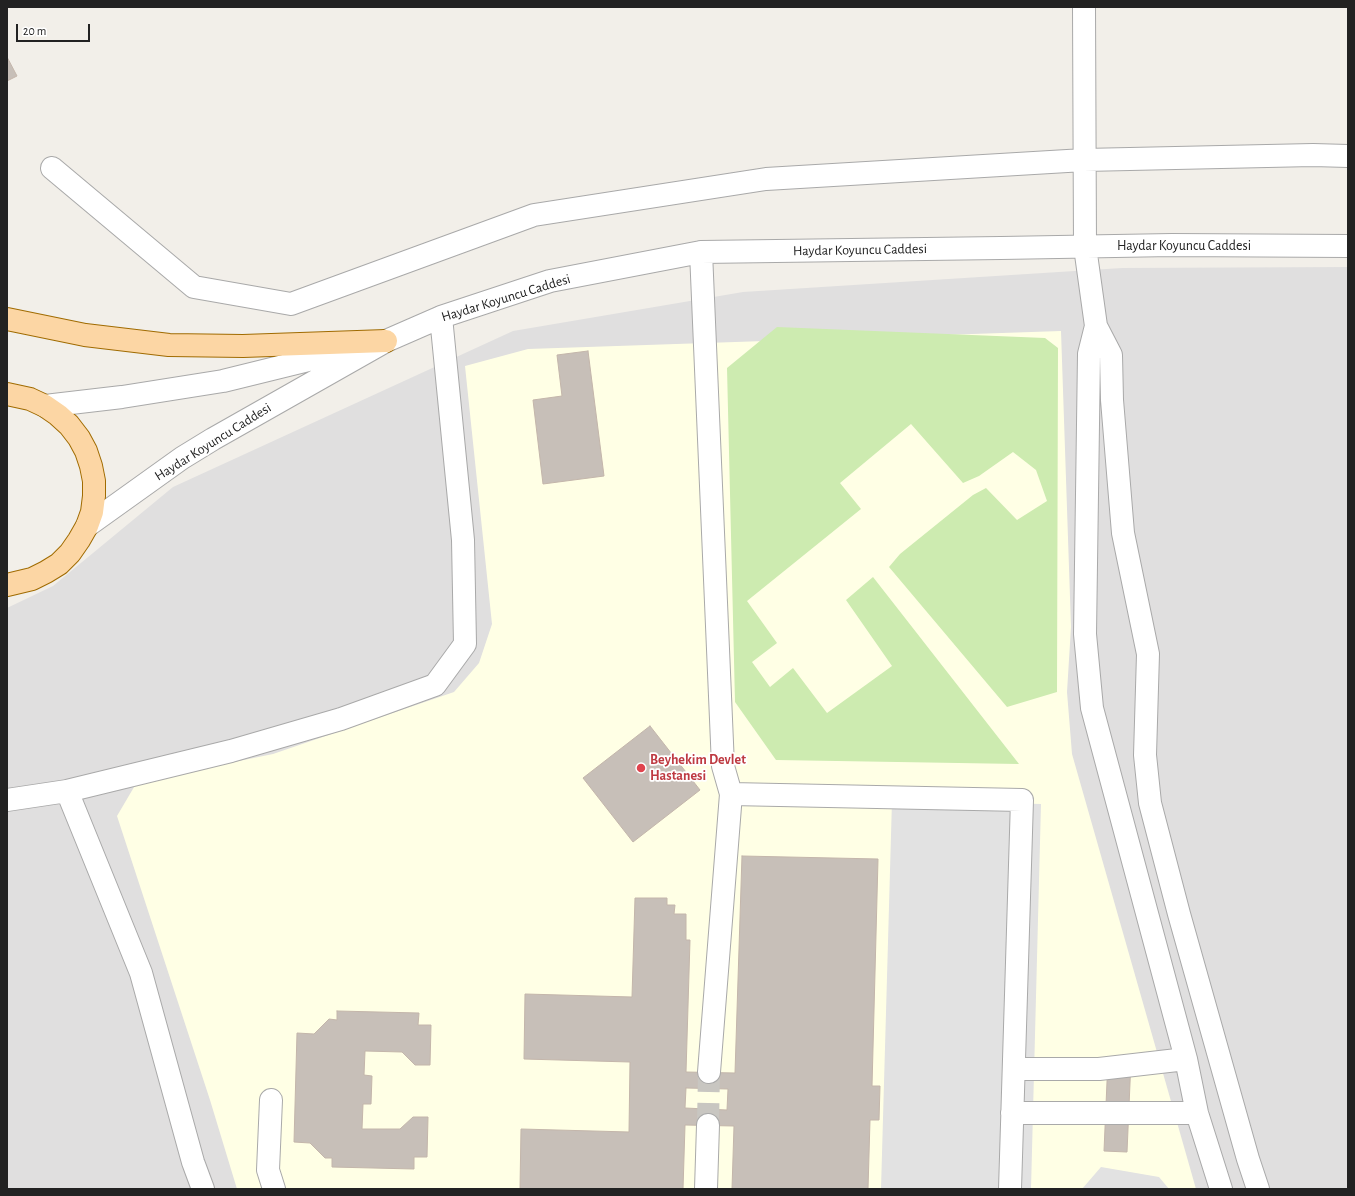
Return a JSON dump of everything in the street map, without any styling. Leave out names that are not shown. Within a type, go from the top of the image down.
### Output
[{"type":"main road","points":[[7,319],[85,335],[169,345],[244,346],[386,341]]},
{"type":"main road","points":[[7,584],[32,579],[58,564],[70,553],[87,526],[92,512],[94,496],[94,481],[91,466],[82,444],[70,425],[58,414],[45,406],[30,399],[9,394]]},
{"type":"street","points":[[1084,7],[1085,247],[1096,326],[1111,355],[1112,400],[1123,533],[1148,654],[1145,755],[1150,803],[1179,914],[1248,1159],[1258,1189]]},
{"type":"street","points":[[52,168],[194,287],[291,304],[534,215],[766,179],[1084,160],[1305,155],[1348,156]]},
{"type":"street","name":"Haydar Koyuncu Caddesi","points":[[87,526],[126,500],[182,458],[386,341],[441,317],[550,281],[701,252],[1172,245],[1348,246]]},
{"type":"street","points":[[701,252],[723,766],[730,794],[709,1072]]},
{"type":"street","points":[[7,800],[67,791],[260,742],[341,719],[435,685],[465,644],[462,540],[441,317]]},
{"type":"street","points":[[1096,326],[1089,354],[1085,634],[1092,708],[1186,1059],[1198,1113],[1221,1189]]},
{"type":"street","name":"Haydar Koyuncu Caddesi","points":[[45,406],[129,396],[223,381],[386,341]]},
{"type":"street","points":[[67,791],[141,973],[194,1162],[204,1189]]},
{"type":"street","points":[[730,794],[1022,800],[1010,1189]]},
{"type":"street","points":[[1180,1037],[1211,1026]]},
{"type":"street","points":[[1014,1069],[1099,1069],[1186,1059]]},
{"type":"street","points":[[271,1100],[268,1170],[274,1189]]},
{"type":"street","points":[[1012,1113],[1198,1113]]},
{"type":"street","points":[[706,1189],[708,1125]]},
{"type":"shaded area","points":[[1348,267],[1348,1189],[7,1189],[7,608],[53,586],[173,487],[513,331],[743,292],[1122,268]]},
{"type":"shaded area","name":"Beyhekim Devlet Hastanesi","points":[[1061,331],[1071,627],[1067,692],[1072,754],[1196,1189],[237,1189],[210,1100],[117,816],[137,782],[273,754],[454,692],[479,663],[492,624],[465,366],[528,349]]},
{"type":"shaded area","points":[[892,800],[1041,804],[1031,1189],[881,1189]]},
{"type":"shaded area","points":[[1101,1167],[1159,1177],[1169,1189],[1082,1189]]},
{"type":"green space","points":[[777,327],[1045,338],[1058,348],[1057,692],[1007,707],[889,567],[900,554],[973,495],[986,488],[1017,520],[1047,501],[1036,470],[1013,452],[979,476],[963,483],[911,424],[840,483],[861,509],[747,601],[777,643],[752,662],[770,687],[793,668],[827,713],[892,666],[846,600],[873,577],[1019,764],[776,760],[735,702],[727,368]]},
{"type":"building","points":[[7,57],[17,76],[7,81]]},
{"type":"building","points":[[588,351],[604,476],[543,484],[533,400],[562,396],[557,355]]},
{"type":"building","points":[[650,726],[700,790],[633,842],[583,778]]},
{"type":"building","points":[[742,856],[878,859],[872,1086],[880,1086],[879,1120],[870,1120],[868,1189],[732,1189],[734,1126],[685,1125],[683,1189],[520,1189],[521,1129],[629,1132],[630,1062],[524,1059],[525,994],[632,997],[635,898],[667,898],[667,905],[675,905],[674,914],[686,914],[686,940],[690,940],[686,1072],[735,1073]],"holes":[[[686,1088],[728,1089],[727,1110],[685,1108]]]},
{"type":"building","points":[[337,1011],[419,1013],[418,1025],[431,1025],[430,1065],[415,1065],[402,1052],[365,1051],[364,1075],[372,1076],[371,1104],[363,1104],[362,1129],[400,1129],[413,1117],[428,1117],[427,1157],[414,1157],[414,1169],[332,1167],[332,1158],[325,1158],[310,1143],[294,1142],[297,1033],[314,1034],[329,1019],[337,1020]]},
{"type":"building","points":[[1108,1059],[1131,1060],[1127,1152],[1104,1151]]},
{"type":"tunnel","points":[[708,1125],[709,1072]]},
{"type":"place","name":"Beyhekim Devlet Hastanesi","points":[[641,768]]}]
